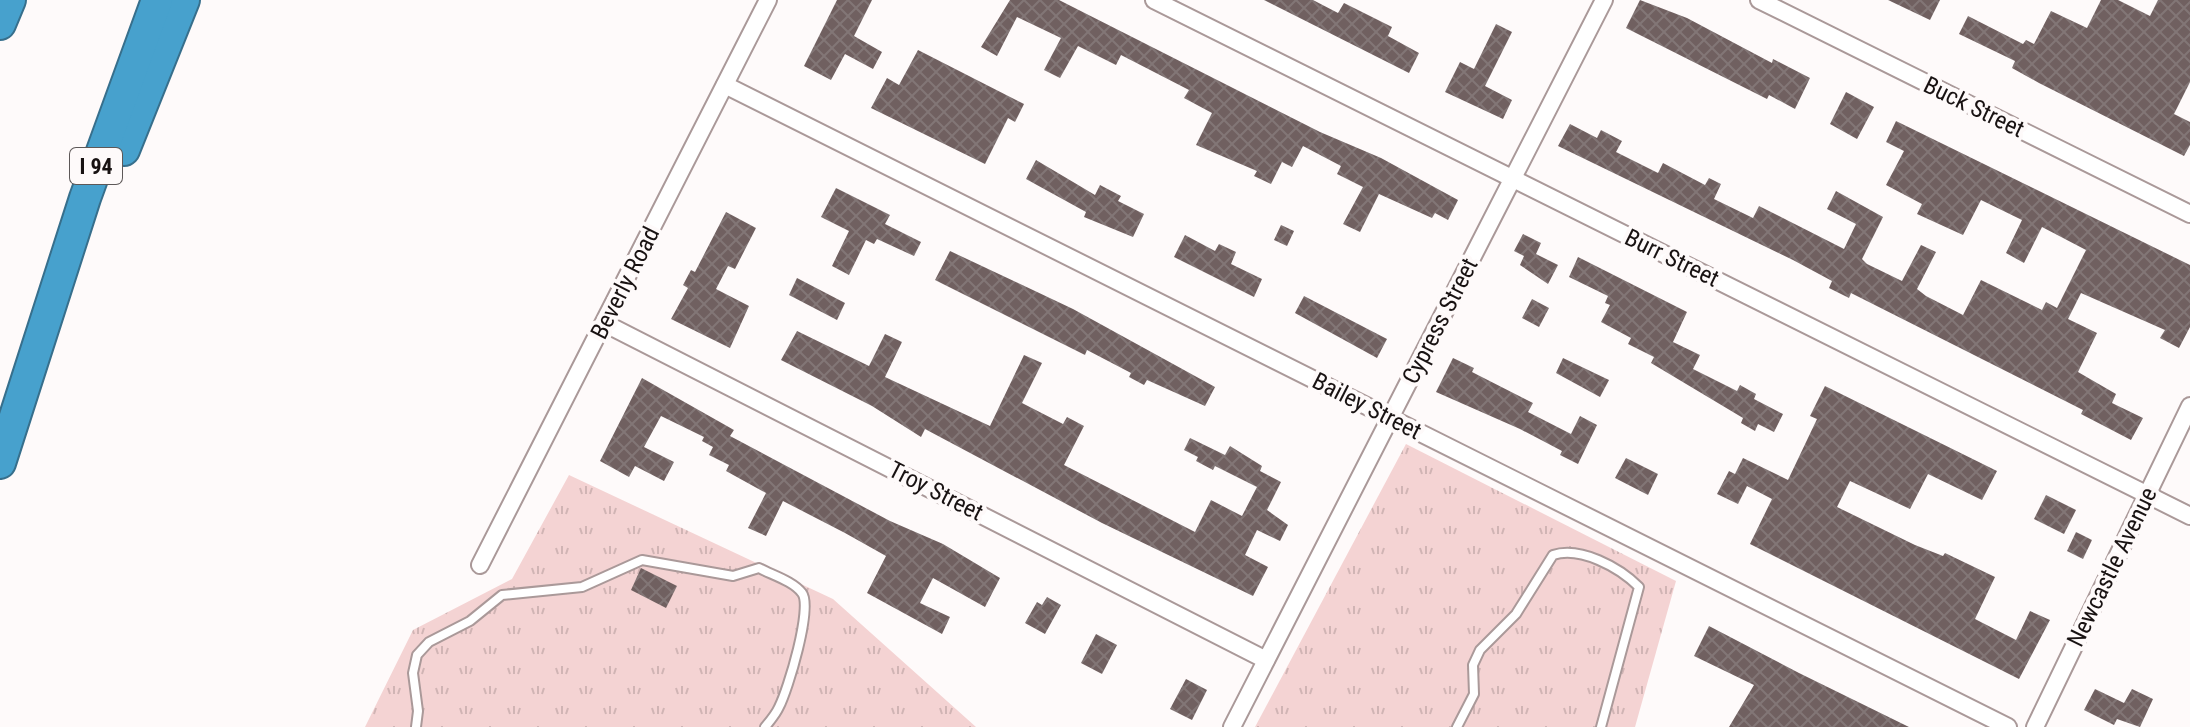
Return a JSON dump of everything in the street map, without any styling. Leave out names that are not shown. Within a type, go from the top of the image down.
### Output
[{"type":"highway","points":[[0,24],[10,0]]},
{"type":"highway","name":"I 94","points":[[0,463],[85,198],[157,0]]},
{"type":"highway","points":[[40,334],[103,205],[184,0]]},
{"type":"street","name":"Beverly Road","points":[[480,565],[768,0]]},
{"type":"street","name":"Burr Street","points":[[1154,0],[2190,516]]},
{"type":"street","name":"Cypress Street","points":[[1232,727],[1604,0]]},
{"type":"street","name":"Buck Street","points":[[1759,0],[2190,214]]},
{"type":"street","name":"Bailey Street","points":[[725,85],[2008,727]]},
{"type":"street","name":"Troy Street","points":[[604,323],[1266,660]]},
{"type":"street","name":"Newcastle Avenue","points":[[2035,727],[2190,406]]},
{"type":"lane","points":[[1457,727],[1474,694],[1473,665],[1480,650],[1516,614],[1553,555],[1565,551],[1598,561],[1639,587],[1601,727]]},
{"type":"lane","points":[[416,727],[418,711],[413,666],[417,655],[429,642],[470,621],[502,595],[582,587],[632,563],[654,560],[733,576],[759,568],[802,592],[805,609],[797,650],[783,699],[765,727]]},
{"type":"green space","points":[[1406,444],[1676,581],[1635,727],[1255,727]]},
{"type":"green space","points":[[569,475],[833,599],[976,727],[365,727],[413,630],[512,579]]},
{"type":"building","points":[[837,0],[872,0],[854,36],[882,52],[873,69],[845,54],[831,80],[804,66]]},
{"type":"building","points":[[1010,0],[1059,0],[1320,132],[1381,158],[1458,200],[1448,220],[1435,213],[1432,218],[1379,194],[1360,232],[1343,224],[1363,187],[1337,174],[1341,166],[1303,146],[1292,167],[1282,162],[1271,184],[1254,176],[1257,171],[1196,145],[1212,113],[1184,98],[1189,90],[1121,55],[1116,65],[1078,46],[1060,78],[1044,70],[1061,38],[1017,17],[997,56],[981,47]]},
{"type":"building","points":[[1264,0],[1313,0],[1338,13],[1344,3],[1392,27],[1388,36],[1419,53],[1409,73]]},
{"type":"building","points":[[1640,0],[1687,18],[1772,63],[1773,59],[1810,78],[1795,109],[1769,95],[1767,99],[1626,28]]},
{"type":"building","points":[[1888,0],[1940,0],[1930,20]]},
{"type":"building","points":[[2101,0],[2118,0],[2150,16],[2158,0],[2190,0],[2190,82],[2174,114],[2190,122],[2190,145],[2184,156],[2039,83],[2012,68],[2015,61],[1959,34],[1968,16],[2023,44],[2026,40],[2034,44],[2051,11],[2087,28]]},
{"type":"building","points":[[1496,24],[1512,32],[1485,86],[1512,100],[1503,119],[1445,92],[1460,62],[1474,69]]},
{"type":"building","points":[[918,50],[1024,104],[1015,122],[1008,118],[985,164],[871,108],[887,78],[899,85]]},
{"type":"building","points":[[1846,92],[1874,107],[1857,139],[1830,124]]},
{"type":"building","points":[[1896,121],[2190,265],[2190,327],[2179,348],[2160,338],[2165,330],[2081,293],[2068,319],[2097,333],[2078,372],[2116,394],[2112,403],[2143,418],[2131,440],[2081,414],[2083,410],[1851,293],[1849,298],[1829,288],[1832,281],[1793,260],[1558,146],[1570,124],[1597,138],[1601,130],[1622,141],[1616,152],[1658,173],[1663,163],[1705,185],[1709,178],[1721,184],[1714,199],[1753,218],[1759,206],[1844,249],[1856,224],[1827,209],[1836,191],[1883,217],[1862,259],[1867,264],[1902,281],[1921,245],[1936,252],[1917,289],[1926,296],[1963,315],[1981,280],[2042,310],[2046,302],[2057,308],[2086,250],[2042,227],[2024,263],[2006,253],[2022,220],[1981,200],[1963,235],[1917,214],[1922,204],[1886,185],[1904,151],[1886,142]]},
{"type":"building","points":[[1036,160],[1095,195],[1100,185],[1121,196],[1118,201],[1144,214],[1133,237],[1084,217],[1086,212],[1026,179]]},
{"type":"building","points":[[836,188],[890,215],[885,224],[921,242],[914,256],[877,239],[874,244],[866,240],[849,275],[832,266],[849,231],[821,217]]},
{"type":"building","points":[[726,212],[756,228],[735,269],[728,266],[716,289],[749,306],[730,348],[671,319],[688,288],[683,285],[691,270],[695,272]]},
{"type":"building","points":[[1281,225],[1294,231],[1287,246],[1274,240]]},
{"type":"building","points":[[1523,234],[1541,243],[1536,254],[1558,265],[1548,284],[1520,265],[1524,256],[1514,251]]},
{"type":"building","points":[[1185,235],[1215,251],[1219,244],[1236,252],[1231,264],[1262,279],[1254,297],[1174,257]]},
{"type":"building","points":[[950,251],[1073,309],[1215,387],[1205,406],[1147,380],[1144,385],[1129,377],[1131,373],[1087,350],[1085,355],[935,280]]},
{"type":"building","points":[[1578,257],[1687,312],[1673,342],[1700,355],[1693,369],[1737,391],[1740,385],[1756,394],[1754,399],[1783,414],[1774,432],[1758,424],[1755,431],[1741,423],[1743,418],[1651,363],[1654,357],[1628,344],[1631,338],[1601,322],[1610,305],[1605,303],[1608,296],[1569,277]]},
{"type":"building","points":[[797,278],[845,303],[837,320],[789,295]]},
{"type":"building","points":[[1304,296],[1387,339],[1377,358],[1295,313]]},
{"type":"building","points":[[1532,299],[1549,308],[1539,327],[1522,318]]},
{"type":"building","points":[[797,331],[869,366],[885,334],[902,342],[885,377],[990,426],[1024,355],[1042,363],[1022,403],[1063,424],[1067,417],[1084,426],[1064,465],[1195,532],[1211,500],[1242,516],[1257,487],[1215,466],[1213,470],[1184,450],[1190,438],[1225,455],[1230,446],[1262,466],[1260,471],[1281,482],[1267,510],[1288,525],[1280,541],[1257,530],[1245,555],[1268,567],[1253,596],[1102,523],[925,429],[921,437],[872,406],[781,360]]},
{"type":"building","points":[[1453,358],[1474,368],[1472,372],[1533,403],[1528,412],[1571,434],[1580,416],[1597,425],[1578,464],[1560,455],[1562,451],[1520,429],[1436,392]]},
{"type":"building","points":[[1563,358],[1609,380],[1600,397],[1556,373]]},
{"type":"building","points":[[642,378],[734,430],[730,436],[890,521],[943,544],[1000,578],[985,607],[933,578],[920,603],[950,617],[942,634],[867,593],[886,556],[845,533],[783,501],[766,536],[748,528],[766,493],[726,471],[729,465],[709,455],[713,447],[702,441],[704,437],[661,416],[644,447],[674,462],[664,481],[635,466],[629,477],[600,461]]},
{"type":"building","points":[[1825,386],[1997,471],[1982,500],[1928,474],[1910,509],[1850,481],[1837,507],[1915,545],[1943,556],[1945,553],[1995,577],[1975,619],[2016,640],[2030,611],[2050,620],[2019,679],[1750,544],[1772,499],[1747,486],[1738,504],[1717,494],[1729,471],[1735,474],[1743,458],[1788,480],[1817,419],[1810,416]]},
{"type":"building","points":[[1626,458],[1658,474],[1648,495],[1615,478]]},
{"type":"building","points":[[2046,495],[2076,510],[2064,534],[2034,519]]},
{"type":"building","points":[[2076,532],[2092,540],[2083,559],[2067,551]]},
{"type":"building","points":[[641,568],[677,586],[666,608],[631,590]]},
{"type":"building","points":[[1047,597],[1061,605],[1045,634],[1025,623],[1037,602],[1042,605]]},
{"type":"building","points":[[1709,626],[1909,727],[1729,727],[1754,685],[1694,656]]},
{"type":"building","points":[[1096,634],[1117,645],[1102,674],[1081,663]]},
{"type":"building","points":[[1186,679],[1207,690],[1192,720],[1170,709]]},
{"type":"building","points":[[2095,689],[2124,703],[2132,689],[2153,699],[2140,727],[2117,719],[2114,725],[2084,710]]}]
